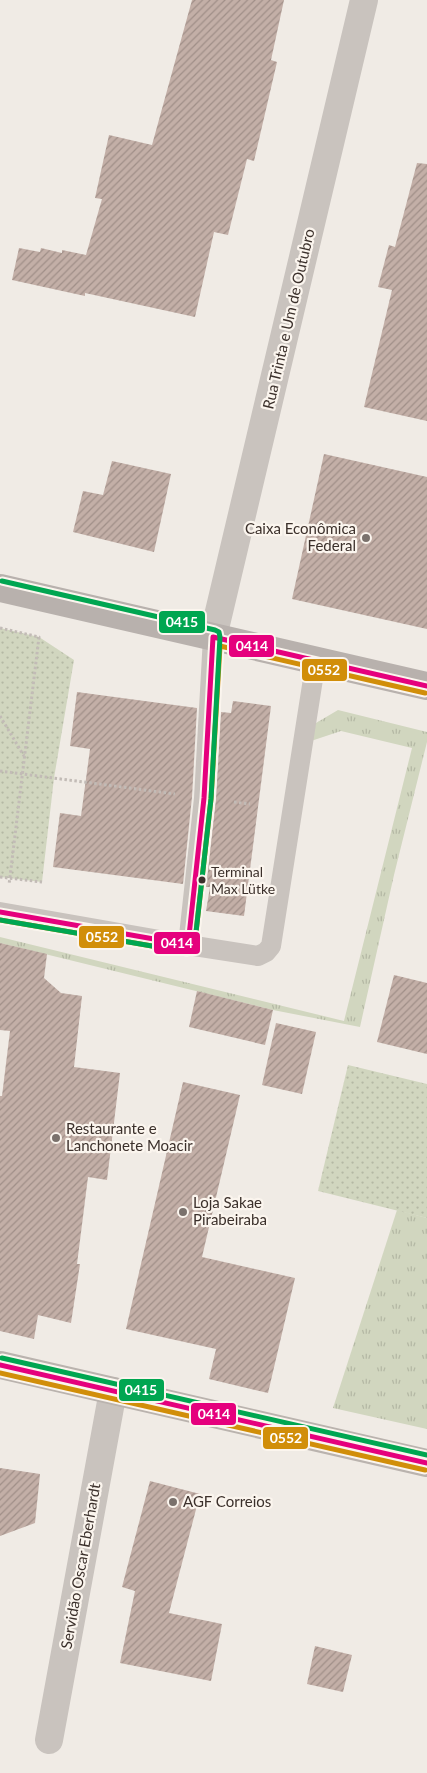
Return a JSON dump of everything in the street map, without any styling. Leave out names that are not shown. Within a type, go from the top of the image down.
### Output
[{"type":"main road","points":[[0,588],[427,686]]},
{"type":"street","name":"Rua Trinta e Um de Outubro","points":[[213,637],[364,0]]},
{"type":"street","points":[[0,1365],[427,1463]]},
{"type":"street","name":"Servidão Oscar Eberhardt","points":[[49,1740],[112,1392]]},
{"type":"lane","points":[[188,946],[204,798],[213,637]]},
{"type":"lane","points":[[0,912],[188,946],[258,956],[266,952],[271,946],[316,660]]},
{"type":"path","points":[[0,628],[39,637],[10,878]]},
{"type":"path","points":[[0,716],[24,756]]},
{"type":"path","points":[[0,771],[250,804]]},
{"type":"path","points":[[0,877],[42,882]]},
{"type":"green space","points":[[0,628],[39,637],[74,660],[54,778],[42,882],[0,877]]},
{"type":"green space","points":[[338,710],[427,732],[427,742],[394,875],[360,1027],[273,1010],[0,943],[0,937],[344,1021],[412,748],[341,731],[311,741],[316,723]]},
{"type":"green space","points":[[348,1065],[427,1084],[427,1218],[318,1191]]},
{"type":"green space","points":[[397,1210],[427,1218],[427,1429],[333,1408]]},
{"type":"building","points":[[192,0],[284,0],[271,60],[277,62],[254,161],[247,159],[228,235],[214,232],[195,317],[85,293],[85,296],[12,280],[19,248],[40,252],[41,248],[62,253],[62,250],[86,255],[102,199],[95,198],[109,135],[152,145]]},
{"type":"building","points":[[417,163],[427,164],[427,421],[364,407],[392,290],[378,287],[389,245],[395,247]]},
{"type":"building","name":"Caixa Econômica Federal","points":[[324,454],[427,477],[427,629],[292,599]]},
{"type":"building","points":[[112,461],[171,474],[154,552],[73,532],[83,491],[103,495]]},
{"type":"building","points":[[77,692],[197,708],[192,797],[183,884],[53,867],[60,813],[81,816],[90,749],[70,746]]},
{"type":"building","points":[[233,701],[271,706],[244,916],[206,911],[210,887],[206,887],[216,799],[221,712],[231,713]]},
{"type":"building","points":[[0,943],[47,954],[44,978],[61,993],[82,996],[74,1067],[120,1073],[107,1180],[88,1177],[77,1264],[80,1264],[71,1323],[38,1315],[34,1339],[0,1331],[0,1096],[2,1096],[10,1031],[0,1030]]},
{"type":"building","points":[[394,975],[427,983],[427,1054],[377,1042]]},
{"type":"building","points":[[197,991],[273,1010],[265,1045],[189,1027]]},
{"type":"building","points":[[276,1023],[316,1032],[302,1094],[262,1085]]},
{"type":"building","points":[[183,1082],[240,1095],[202,1257],[295,1278],[268,1393],[209,1379],[216,1349],[126,1329]]},
{"type":"building","points":[[0,1468],[40,1474],[35,1523],[0,1536]]},
{"type":"building","points":[[150,1481],[200,1494],[169,1613],[222,1624],[211,1681],[120,1663],[135,1591],[122,1587]]},
{"type":"building","points":[[315,1646],[352,1655],[343,1692],[307,1684]]},
{"type":"transit line","name":"0415","points":[[0,920],[187,952],[194,950],[211,799],[220,637],[219,632],[215,630],[2,581]]},
{"type":"transit line","name":"0414","points":[[0,912],[188,945],[204,798],[213,637],[427,686]]},
{"type":"transit line","name":"0552","points":[[0,920],[187,952],[194,950],[211,799],[220,646],[425,693]]},
{"type":"transit line","name":"0415","points":[[2,1358],[427,1455]]},
{"type":"transit line","name":"0414","points":[[0,1365],[427,1463]]},
{"type":"transit line","name":"0552","points":[[0,1373],[425,1470]]},
{"type":"place","name":"Caixa Econômica Federal","points":[[366,538]]},
{"type":"place","name":"Terminal Max Lütke","points":[[202,880]]},
{"type":"place","name":"Restaurante e Lanchonete Moacir","points":[[56,1138]]},
{"type":"place","name":"Loja Sakae Pirabeiraba","points":[[183,1212]]},
{"type":"place","name":"AGF Correios","points":[[173,1502]]}]
